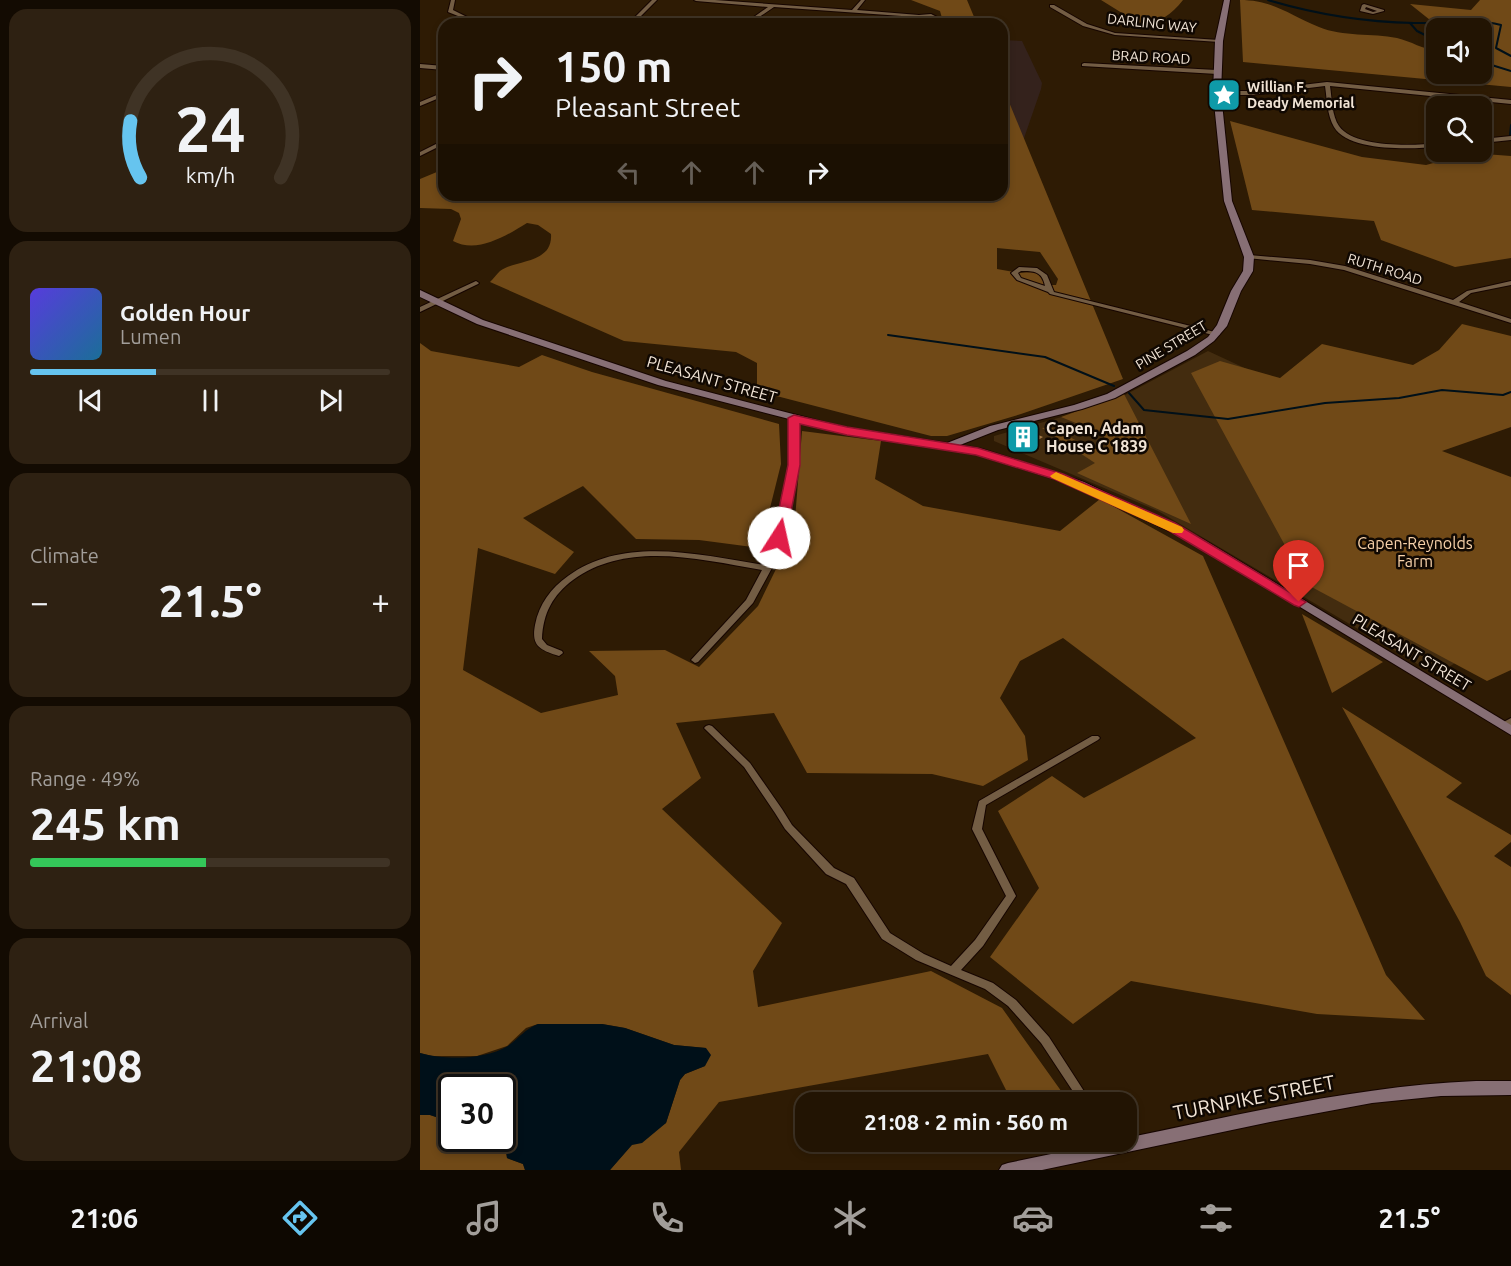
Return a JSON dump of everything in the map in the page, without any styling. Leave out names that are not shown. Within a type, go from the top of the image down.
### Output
[{"type":"street","points":[[453,0],[450,11],[462,17],[472,18]]},
{"type":"street","points":[[636,18],[655,0]]},
{"type":"street","points":[[696,0],[919,16]]},
{"type":"street","points":[[854,11],[863,0]]},
{"type":"street","points":[[1227,0],[1219,41],[1216,72],[1217,93],[1228,201],[1249,257]]},
{"type":"street","points":[[1358,1],[1364,5]]},
{"type":"street","points":[[754,18],[772,5]]},
{"type":"street","name":"DARLING WAY","points":[[1052,6],[1085,25],[1115,34],[1219,41]]},
{"type":"street","name":"BRAD ROAD","points":[[1084,65],[1216,72]]},
{"type":"street","points":[[420,66],[438,68]]},
{"type":"street","points":[[1217,93],[1244,93],[1327,84],[1511,102]]},
{"type":"street","points":[[1327,84],[1336,126],[1346,135],[1394,147],[1426,146]]},
{"type":"street","points":[[420,104],[438,96]]},
{"type":"street","points":[[1492,140],[1511,138]]},
{"type":"street","points":[[420,154],[438,145]]},
{"type":"street","name":"RUTH ROAD","points":[[1249,257],[1301,261],[1345,268],[1511,321]]},
{"type":"street","name":"PINE STREET","points":[[948,446],[987,431],[1104,399],[1191,352],[1217,334],[1236,291],[1248,271],[1249,257]]},
{"type":"street","points":[[1049,290],[1047,279],[1040,271],[1019,269],[1014,273],[1019,279],[1049,290],[1088,303],[1217,334]]},
{"type":"street","points":[[420,310],[476,283]]},
{"type":"street","points":[[1453,303],[1469,292],[1511,283]]},
{"type":"street","name":"PLEASANT STREET","points":[[420,293],[490,325],[662,383],[847,431],[992,455],[1080,484],[1170,526],[1508,726]]},
{"type":"street","points":[[695,660],[750,601],[768,568],[779,538],[794,465],[794,418]]},
{"type":"street","points":[[987,431],[984,444],[992,455]]},
{"type":"street","points":[[559,653],[544,647],[538,639],[541,614],[549,599],[563,583],[599,562],[634,555],[667,555],[768,568]]},
{"type":"street","points":[[710,728],[747,765],[780,811],[788,827],[830,871],[850,881],[886,936],[920,957],[989,986],[1023,1014],[1046,1040],[1080,1092]]},
{"type":"street","points":[[954,970],[979,943],[1011,896],[977,830],[982,803],[1095,738]]},
{"type":"street","name":"TURNPIKE STREET","points":[[1137,1139],[1405,1090],[1461,1087],[1511,1088]]},
{"type":"street","name":"TURNPIKE STREET","points":[[1008,1170],[1081,1152]]},
{"type":"shaded area","points":[[1008,40],[1022,41],[1042,83],[1008,184]]},
{"type":"shaded area","points":[[1000,201],[1002,201],[977,274]]},
{"type":"shaded area","points":[[538,1024],[602,1024],[625,1028],[674,1045],[706,1048],[711,1055],[705,1066],[685,1074],[680,1080],[666,1123],[642,1143],[632,1145],[610,1170],[525,1170],[523,1164],[507,1158],[506,1152],[516,1152],[516,1074],[438,1074],[438,1118],[420,1115],[420,1053],[453,1058],[488,1054],[508,1046]]},
{"type":"green space","points":[[911,0],[967,0],[974,18],[942,18],[940,11]]},
{"type":"green space","points":[[1101,0],[1183,0],[1170,14],[1148,23],[1130,21],[1121,17],[1122,13]]},
{"type":"green space","points":[[1240,0],[1272,5],[1328,30],[1397,38],[1426,49],[1426,79],[1243,62]]},
{"type":"green space","points":[[1480,0],[1511,0],[1511,87],[1479,84],[1492,84],[1492,18],[1428,18],[1410,4],[1471,10]]},
{"type":"green space","points":[[1008,100],[1123,379],[1021,414],[947,436],[931,436],[757,391],[757,363],[736,352],[624,341],[490,282],[507,267],[540,256],[550,244],[551,234],[538,225],[527,223],[491,242],[472,246],[453,241],[461,219],[459,213],[451,209],[420,208],[420,179],[438,172],[438,201],[1008,201]],"holes":[[[997,248],[1040,252],[1058,279],[1056,285],[1050,285],[1034,271],[1020,273],[997,269]]]},
{"type":"green space","points":[[1230,121],[1362,157],[1426,165],[1437,162],[1492,162],[1492,155],[1511,156],[1511,258],[1455,267],[1381,240],[1374,221],[1252,210]]},
{"type":"green space","name":"Capen-Reynolds Farm","points":[[1462,324],[1511,336],[1511,427],[1442,451],[1511,477],[1511,670],[1487,681],[1306,584],[1191,373],[1220,361],[1280,378],[1322,344],[1413,365],[1439,350]]},
{"type":"green space","points":[[420,343],[431,351],[519,367],[542,355],[592,372],[779,424],[781,464],[760,548],[699,540],[636,539],[583,486],[523,518],[574,552],[555,574],[478,548],[463,670],[541,713],[618,695],[615,676],[589,651],[665,650],[699,667],[758,606],[794,532],[802,431],[881,441],[875,479],[923,506],[1060,531],[1100,499],[1203,556],[1386,975],[1425,1020],[1317,1014],[1131,981],[1073,1024],[990,957],[1039,888],[998,811],[1052,776],[1084,798],[1196,738],[1063,638],[1020,661],[1000,698],[1025,736],[1028,760],[983,786],[932,774],[807,773],[774,713],[676,723],[701,778],[662,809],[782,923],[753,971],[758,1007],[931,971],[1002,1008],[1062,1092],[1007,1092],[988,1054],[719,1102],[679,1152],[681,1170],[610,1170],[632,1144],[666,1123],[680,1080],[685,1074],[705,1066],[706,1048],[674,1045],[625,1028],[602,1024],[538,1024],[526,1028],[507,1046],[477,1056],[432,1056],[420,1053]]},
{"type":"green space","name":"Capen-Reynolds Farm","points":[[1208,351],[1511,492],[1495,638],[1436,675],[1158,511],[994,441],[994,436],[1108,404]]},
{"type":"green space","points":[[1124,394],[1191,524],[1077,473],[1095,463],[1042,428],[1050,427],[1093,449],[1108,448],[1103,434],[1061,417]]},
{"type":"green space","points":[[1302,614],[1383,662],[1332,693]]},
{"type":"green space","points":[[1342,707],[1462,783],[1446,797],[1511,835],[1511,842],[1494,856],[1511,867],[1511,995],[1486,976],[1460,922]]},
{"type":"green space","points":[[420,1115],[430,1115],[438,1118],[438,1152],[506,1152],[507,1158],[523,1164],[525,1170],[420,1170]]},
{"type":"building","points":[[1029,431],[1043,437],[1033,443],[1015,439]]},
{"type":"waterway","points":[[1268,0],[1358,19],[1414,23],[1479,22],[1501,25],[1496,48],[1511,56]]},
{"type":"waterway","points":[[1410,23],[1417,31],[1426,36]]},
{"type":"waterway","points":[[1492,65],[1511,71]]},
{"type":"waterway","points":[[1510,135],[1511,125]]},
{"type":"waterway","points":[[888,335],[1045,357],[1114,386]]},
{"type":"waterway","points":[[1129,393],[1144,410],[1228,419],[1325,403],[1399,398],[1442,390],[1503,395],[1511,392]]},
{"type":"slow traffic","points":[[1056,476],[1105,495],[1177,530]]},
{"type":"place","name":"Willian F. Deady Memorial","points":[[1224,95]]},
{"type":"place","name":"Capen, Adam House C 1839","points":[[1023,437]]},
{"type":"route","points":[[779,538],[794,465],[796,448],[794,418],[847,431],[978,451],[1080,484],[1200,542],[1299,602]]}]
